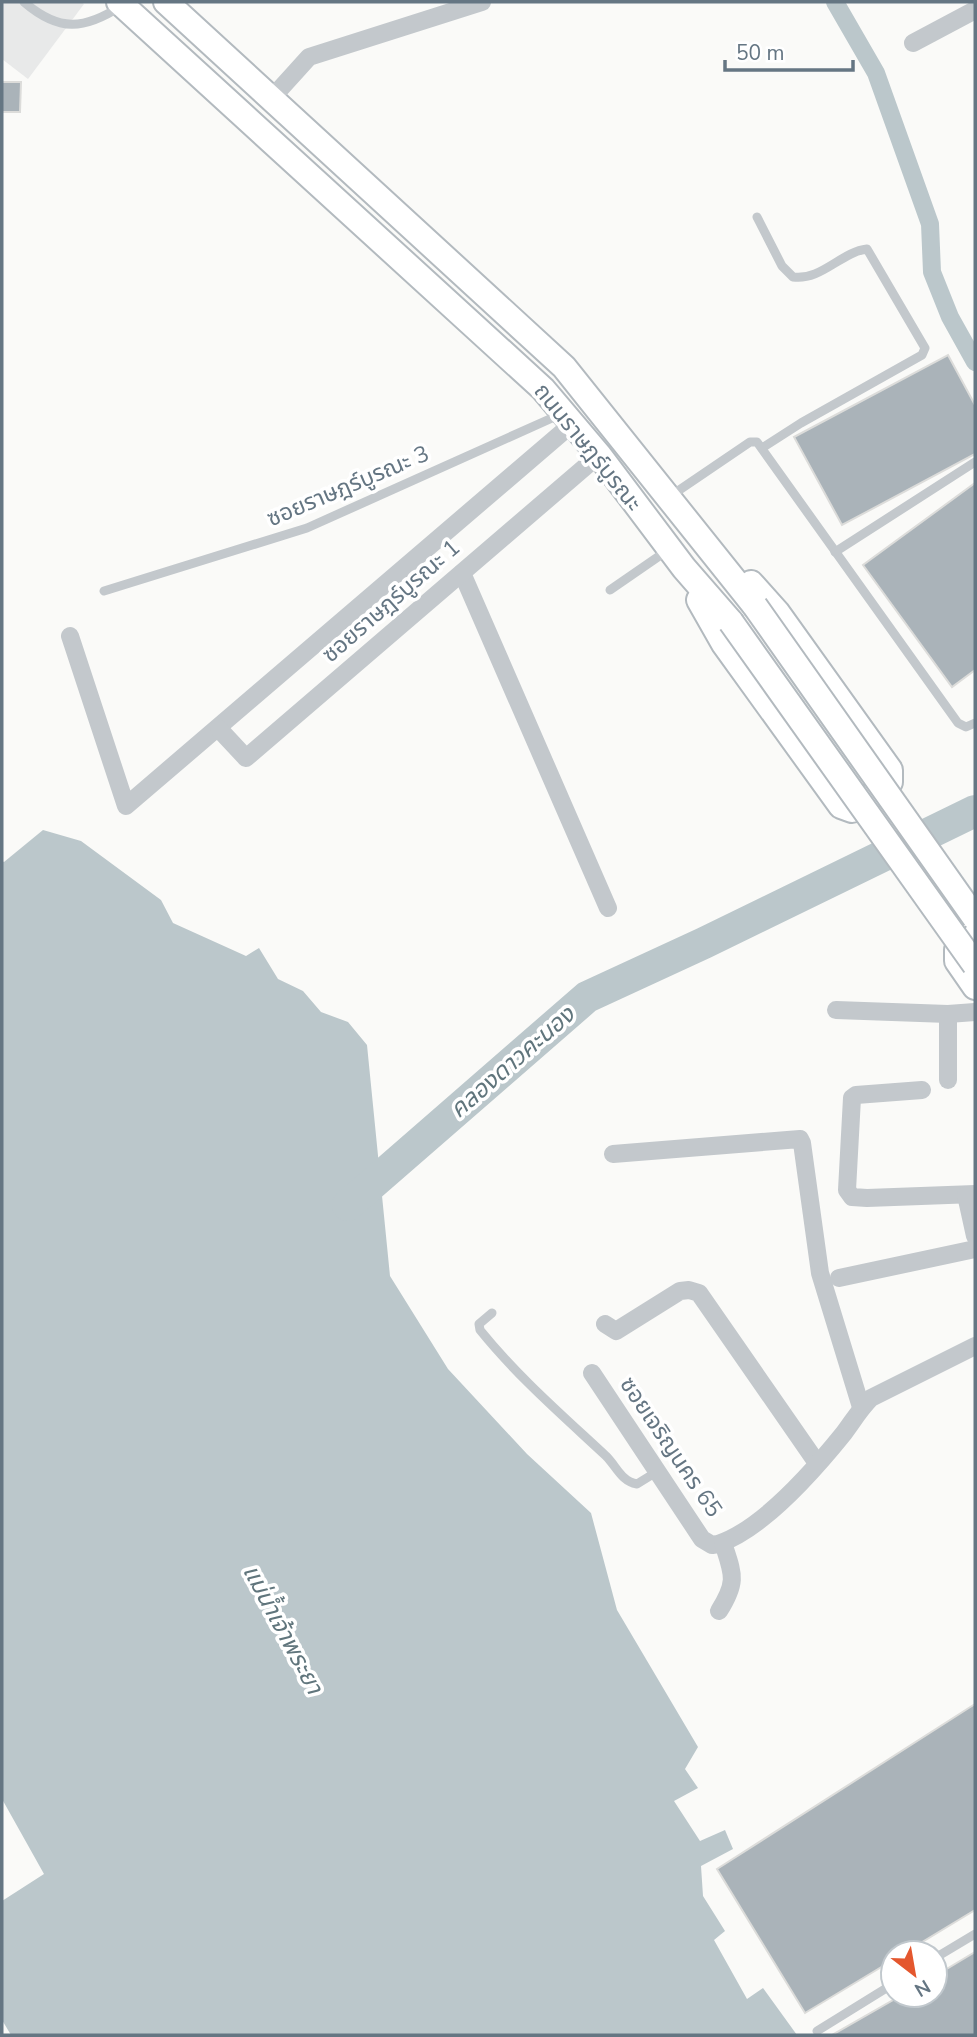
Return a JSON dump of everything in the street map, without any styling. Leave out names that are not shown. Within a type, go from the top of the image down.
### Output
[{"type":"main road","name":"ถนนราษฎร์บูรณะ","points":[[121,3],[543,388],[731,622],[975,965]]},
{"type":"main road","name":"ถนนราษฎร์บูรณะ","points":[[177,6],[271,99],[564,367],[755,606],[975,918]]},
{"type":"main road","points":[[437,292],[457,270]]},
{"type":"main road","points":[[677,558],[711,625],[841,806],[852,810],[890,782],[890,770],[777,612],[740,572],[708,546]]},
{"type":"main road","points":[[975,936],[957,950],[957,961],[975,987]]},
{"type":"street","points":[[271,99],[309,57],[482,2]]},
{"type":"street","points":[[913,43],[975,10]]},
{"type":"street","name":"ซอยราษฎร์บูรณะ 1","points":[[70,636],[126,806],[219,729],[567,419]]},
{"type":"street","name":"ซอยราษฎร์บูรณะ 1","points":[[219,729],[246,758],[599,455]]},
{"type":"street","points":[[462,573],[607,908]]},
{"type":"street","points":[[835,1010],[948,1014],[975,1012]]},
{"type":"street","points":[[948,1014],[948,1080]]},
{"type":"street","points":[[922,1090],[856,1095],[852,1098],[847,1190],[852,1197],[867,1198],[971,1195],[975,1236]]},
{"type":"street","points":[[612,1154],[800,1139],[820,1273],[861,1407]]},
{"type":"street","points":[[839,1278],[975,1249]]},
{"type":"street","points":[[606,1324],[614,1331],[619,1331],[680,1291],[699,1293],[817,1463]]},
{"type":"street","name":"ซอยเจริญนคร 65","points":[[592,1373],[702,1539],[712,1545],[723,1543],[757,1521],[800,1483],[871,1398],[975,1346]]},
{"type":"street","points":[[719,1611],[727,1597],[733,1575],[723,1543]]},
{"type":"lane","points":[[24,2],[51,19],[71,26],[100,20],[121,3]]},
{"type":"lane","points":[[757,217],[782,266],[793,277],[814,274],[867,249],[925,348],[922,355],[762,448]]},
{"type":"lane","name":"ซอยราษฎร์บูรณะ 3","points":[[104,591],[307,528],[567,419]]},
{"type":"lane","points":[[668,498],[750,442],[757,442],[958,723],[966,727],[975,723]]},
{"type":"lane","points":[[835,552],[975,462]]},
{"type":"lane","points":[[610,590],[677,558]]},
{"type":"lane","points":[[492,1314],[479,1324],[480,1330],[507,1364],[540,1398],[609,1460],[623,1479],[637,1484],[659,1471]]},
{"type":"lane","points":[[949,1950],[975,1934]]},
{"type":"lane","points":[[817,2031],[879,1993]]},
{"type":"shaded area","points":[[2,2],[84,4],[28,79],[2,59]]},
{"type":"water","name":"แม่น้ำเจ้าพระยา","points":[[43,830],[81,841],[161,900],[173,923],[246,956],[259,948],[278,979],[303,991],[321,1012],[348,1022],[367,1045],[390,1276],[448,1369],[527,1454],[591,1513],[617,1610],[698,1747],[685,1769],[698,1788],[674,1801],[700,1841],[725,1830],[733,1849],[701,1866],[703,1896],[725,1931],[714,1940],[747,1999],[763,1988],[797,2035],[11,2035],[2,2020],[2,1901],[44,1874],[2,1799],[2,861]]},
{"type":"building","points":[[2,82],[21,82],[20,112],[2,112]]},
{"type":"building","points":[[948,355],[975,405],[975,454],[842,525],[794,437]]},
{"type":"building","points":[[975,483],[975,670],[952,687],[863,565]]},
{"type":"building","points":[[975,1704],[975,1910],[927,1939],[879,1939],[879,1968],[805,2013],[717,1869]]},
{"type":"building","points":[[975,1952],[975,2035],[832,2035],[879,2008],[949,2009],[949,1968]]},
{"type":"waterway","points":[[835,2],[876,73],[930,224],[932,272],[950,317],[975,362]]},
{"type":"waterway","name":"คลองดาวคะนอง","points":[[348,1205],[587,997],[975,811]]}]
